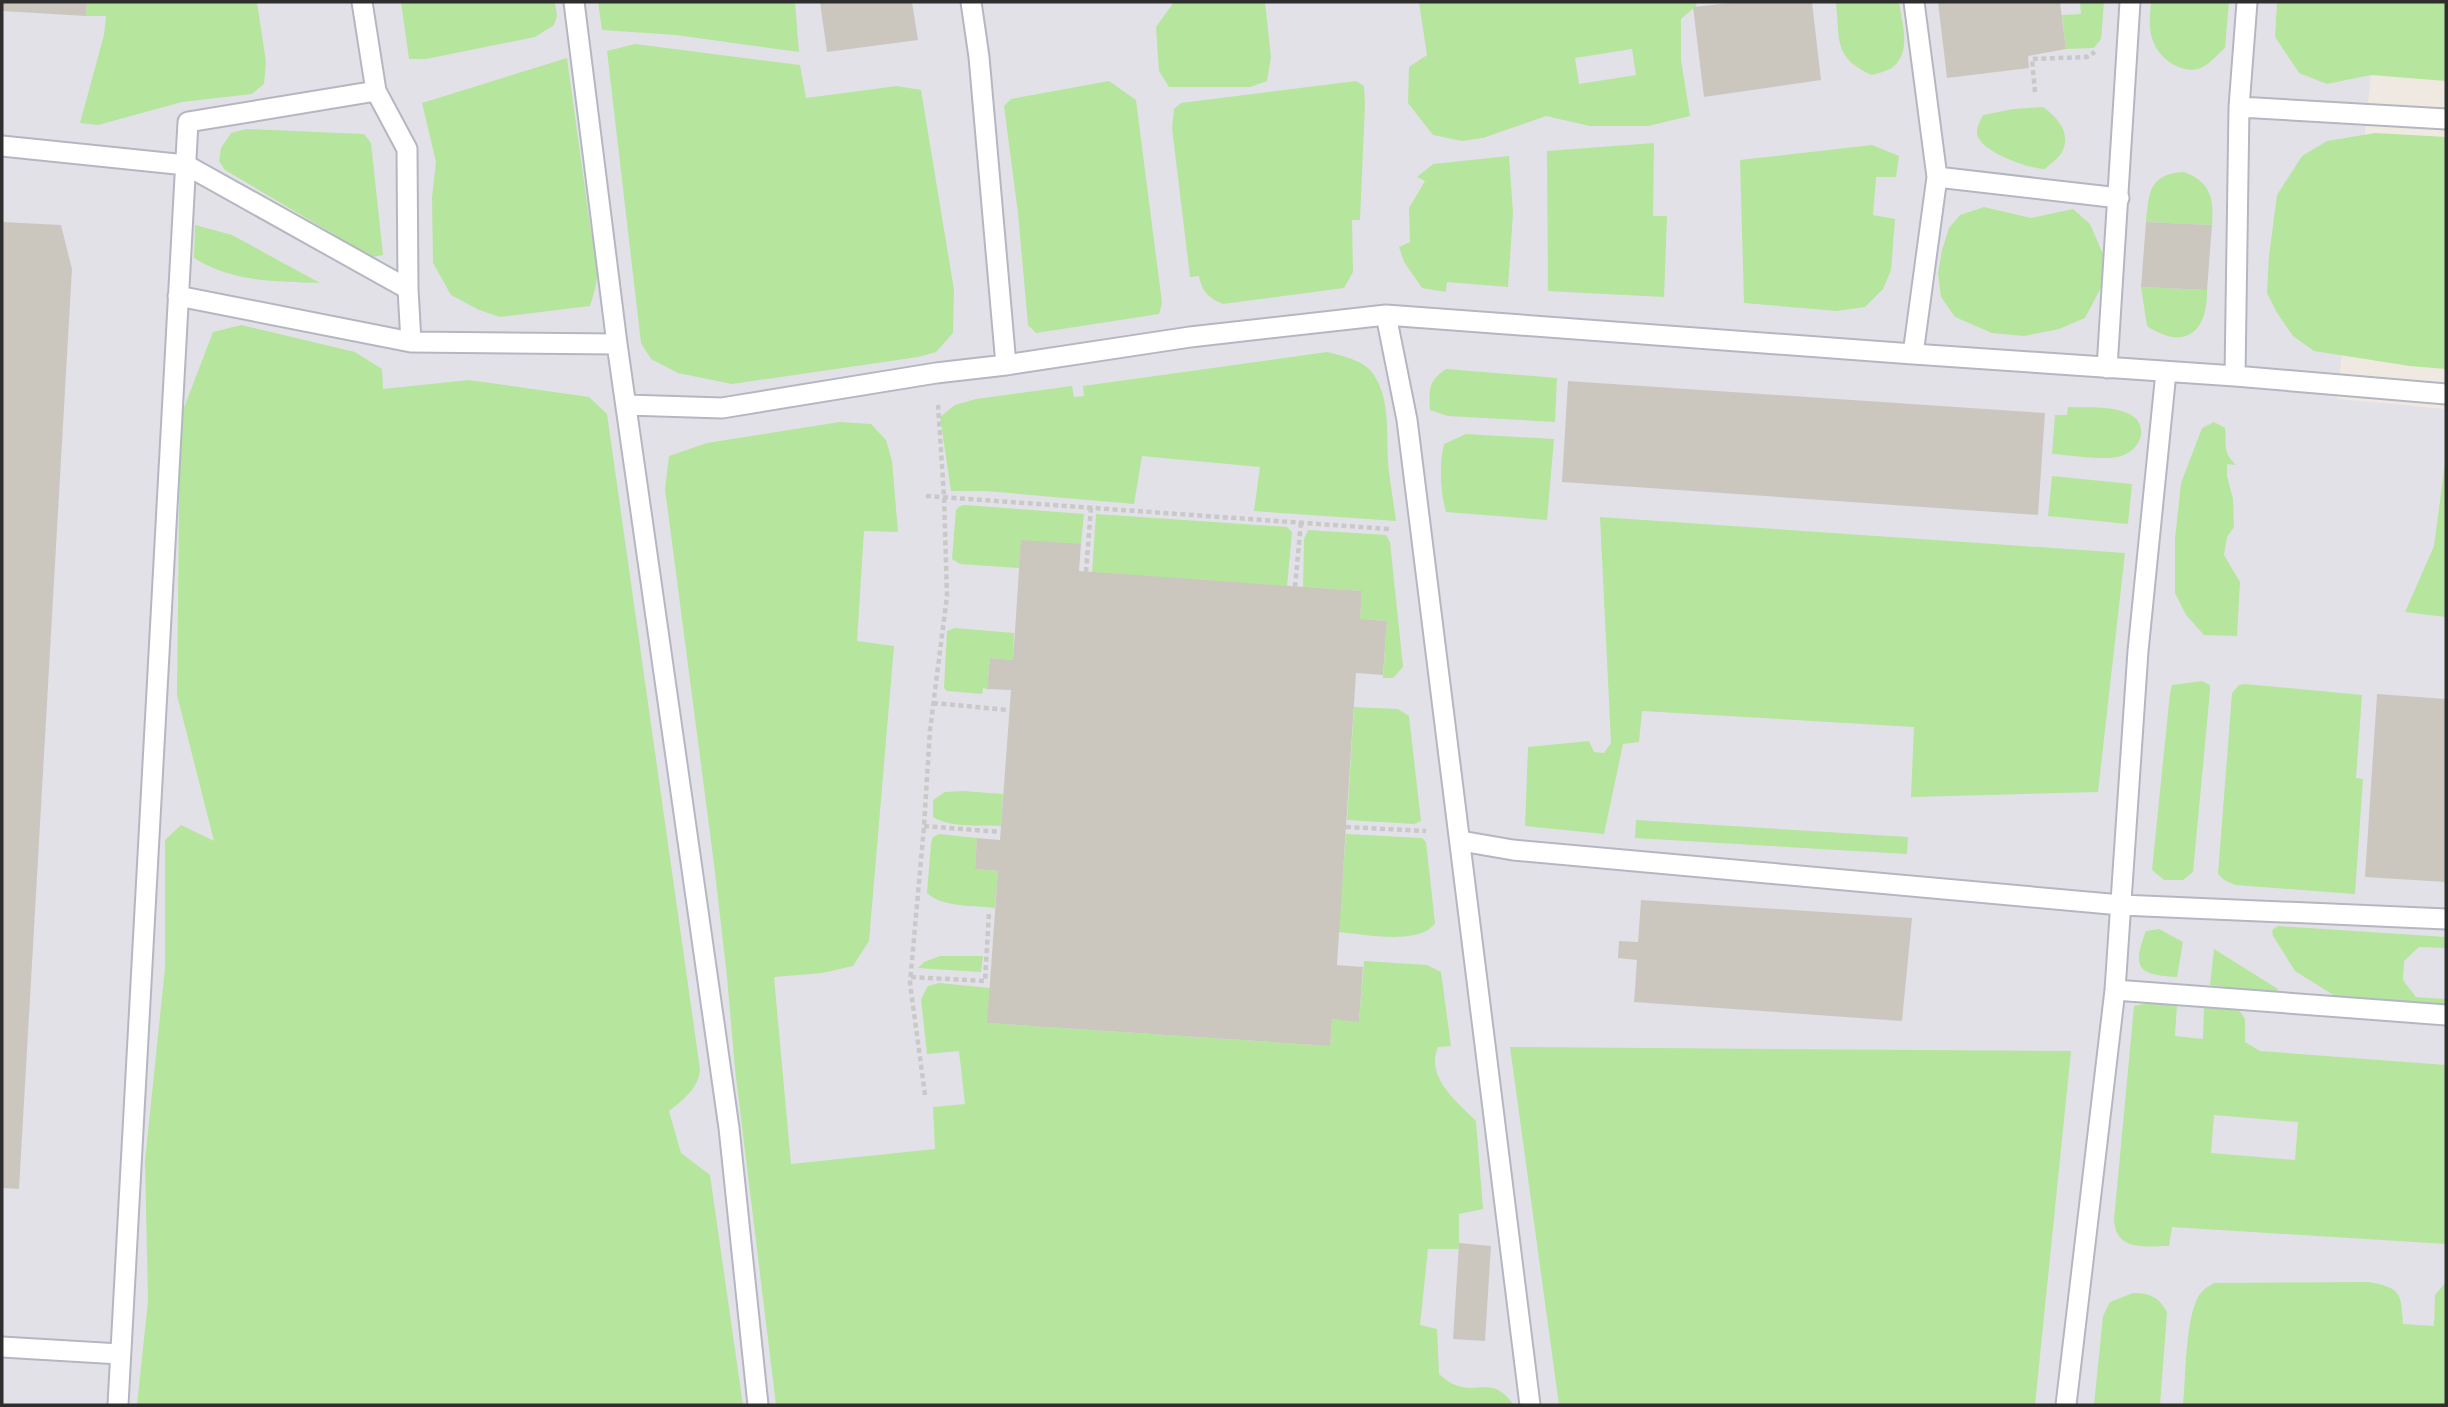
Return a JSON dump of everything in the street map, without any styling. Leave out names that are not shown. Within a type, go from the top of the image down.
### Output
[{"type":"lane","points":[[362,2],[376,91],[407,149],[411,342]]},
{"type":"lane","points":[[574,2],[617,344],[729,1128],[758,1405]]},
{"type":"lane","points":[[971,2],[979,57],[1006,365]]},
{"type":"lane","points":[[1913,355],[1937,177],[1914,2]]},
{"type":"lane","points":[[2108,368],[2130,2]]},
{"type":"lane","points":[[2235,376],[2239,107],[2247,2]]},
{"type":"lane","points":[[118,1405],[188,122],[376,91]]},
{"type":"lane","points":[[2239,107],[2446,119]]},
{"type":"lane","points":[[2,146],[186,165],[408,289]]},
{"type":"lane","points":[[1937,177],[2119,198]]},
{"type":"lane","points":[[178,296],[411,342],[617,344]]},
{"type":"lane","points":[[627,405],[722,408],[936,373],[1189,337],[1386,315],[1913,355],[2235,376],[2446,394]]},
{"type":"lane","points":[[1386,315],[1407,421],[1422,531],[1530,1405]]},
{"type":"lane","points":[[2066,1405],[2115,990],[2138,651],[2166,372]]},
{"type":"lane","points":[[1461,841],[1513,850],[2121,905],[2446,919]]},
{"type":"lane","points":[[2115,990],[2446,1015]]},
{"type":"lane","points":[[2,1347],[120,1354]]},
{"type":"path","points":[[2035,92],[2032,59],[2087,57],[2105,47]]},
{"type":"path","points":[[925,1095],[911,977],[933,703],[947,596],[936,373]]},
{"type":"path","points":[[926,496],[1422,531]]},
{"type":"path","points":[[1086,572],[1091,507]]},
{"type":"path","points":[[1295,587],[1301,522]]},
{"type":"path","points":[[933,703],[1009,710]]},
{"type":"path","points":[[924,827],[1000,832]]},
{"type":"path","points":[[1346,827],[1434,831]]},
{"type":"path","points":[[911,977],[985,981],[989,913]]},
{"type":"shaded area","points":[[2,2],[2277,2],[2275,37],[2327,84],[2371,75],[2337,399],[2446,409],[2446,1405],[2,1405]]},
{"type":"green space","points":[[87,2],[257,2],[266,62],[264,84],[252,94],[182,102],[98,125],[80,123],[104,35],[106,16],[86,16]]},
{"type":"green space","points":[[401,2],[555,2],[557,16],[554,25],[535,37],[426,59],[409,59]]},
{"type":"green space","points":[[598,2],[795,2],[799,52],[676,35],[602,30]]},
{"type":"green space","points":[[1174,2],[1265,2],[1271,57],[1267,81],[1250,87],[1169,87],[1159,71],[1156,27]]},
{"type":"green space","points":[[1419,2],[1697,2],[1681,19],[1681,60],[1690,116],[1648,126],[1590,126],[1546,116],[1483,138],[1462,141],[1433,135],[1408,103],[1409,67],[1427,55]],"holes":[[[1632,49],[1636,75],[1579,84],[1575,58]]]},
{"type":"green space","points":[[1836,2],[1899,2],[1904,45],[1899,60],[1893,67],[1872,75],[1850,62],[1841,46]]},
{"type":"green space","points":[[2080,2],[2104,2],[2101,39],[2094,48],[2066,49],[2062,15],[2081,14]]},
{"type":"green space","points":[[2151,2],[2229,2],[2225,48],[2202,68],[2184,69],[2171,63],[2160,53],[2151,36]]},
{"type":"green space","points":[[2277,2],[2446,2],[2446,81],[2371,75],[2327,84],[2299,73],[2275,37]]},
{"type":"green space","points":[[635,44],[800,65],[806,98],[897,86],[921,90],[954,290],[953,333],[936,352],[918,357],[732,384],[678,373],[651,359],[641,343],[607,51]]},
{"type":"green space","points":[[567,58],[597,261],[593,295],[590,306],[500,317],[479,310],[451,295],[433,263],[432,197],[436,162],[422,103]]},
{"type":"green space","points":[[1109,81],[1136,100],[1162,303],[1159,314],[1036,333],[1028,325],[1018,213],[1004,106],[1011,99]]},
{"type":"green space","points":[[1356,81],[1364,86],[1365,104],[1360,220],[1352,220],[1353,272],[1344,288],[1223,304],[1214,299],[1204,290],[1199,276],[1190,277],[1172,128],[1174,109],[1181,103]]},
{"type":"green space","points":[[2043,107],[2062,126],[2065,138],[2061,154],[2045,169],[2005,158],[1979,138],[1977,129],[1983,115]]},
{"type":"green space","points":[[246,129],[364,134],[371,143],[383,255],[372,257],[225,170],[219,161],[221,148],[231,133]]},
{"type":"green space","points":[[2375,133],[2446,137],[2446,369],[2314,351],[2293,336],[2267,293],[2277,195],[2302,156],[2327,141]]},
{"type":"green space","points":[[1654,143],[1653,216],[1667,216],[1664,297],[1548,291],[1547,151]]},
{"type":"green space","points":[[1872,145],[1899,156],[1896,177],[1876,177],[1873,215],[1895,219],[1891,270],[1883,289],[1865,307],[1837,311],[1744,303],[1740,160]]},
{"type":"green space","points":[[1509,156],[1513,213],[1508,287],[1447,282],[1446,292],[1422,288],[1404,262],[1399,247],[1410,242],[1409,208],[1425,181],[1417,177],[1433,164]]},
{"type":"green space","points":[[2184,172],[2200,181],[2209,192],[2212,225],[2146,222],[2153,186],[2164,176]]},
{"type":"green space","points":[[1984,207],[2031,218],[2073,209],[2090,224],[2103,254],[2103,284],[2085,318],[2059,329],[2024,336],[1992,333],[1955,317],[1941,297],[1938,274],[1942,250],[1949,228],[1960,215]]},
{"type":"green space","points":[[195,225],[232,235],[320,283],[255,279],[209,266],[194,258]]},
{"type":"green space","points":[[2141,287],[2207,290],[2206,305],[2198,327],[2191,334],[2172,337],[2147,326]]},
{"type":"green space","points":[[241,325],[355,352],[382,369],[383,389],[469,380],[589,397],[607,414],[700,1069],[693,1088],[669,1111],[681,1153],[710,1175],[743,1405],[137,1405],[148,1301],[145,1161],[165,968],[165,840],[181,825],[214,841],[177,695],[180,418],[213,332]]},
{"type":"green space","points":[[1327,352],[1362,364],[1371,371],[1383,394],[1396,521],[1254,511],[1260,467],[1142,456],[1134,504],[986,491],[951,491],[940,417],[955,405],[976,399],[1072,386],[1074,397],[1084,396],[1083,386]]},
{"type":"green space","points":[[1446,369],[1557,378],[1555,422],[1448,416],[1430,410],[1431,386]]},
{"type":"green space","points":[[2068,407],[2125,412],[2140,424],[2139,441],[2130,452],[2117,457],[2052,454],[2055,415],[2067,415]]},
{"type":"green space","points":[[840,422],[871,424],[886,440],[892,461],[898,532],[864,531],[857,641],[894,646],[869,941],[853,966],[822,973],[774,977],[791,1164],[935,1149],[933,1107],[965,1104],[959,1051],[927,1054],[921,999],[928,986],[939,983],[990,988],[988,1023],[1330,1046],[1332,1019],[1359,1021],[1364,961],[1427,965],[1441,972],[1451,1046],[1438,1047],[1436,1069],[1445,1088],[1476,1121],[1483,1209],[1459,1214],[1459,1249],[1428,1249],[1420,1325],[1437,1329],[1439,1374],[1462,1387],[1498,1390],[1514,1405],[776,1405],[735,1069],[714,864],[665,489],[669,456],[707,443]]},
{"type":"green space","points":[[2214,422],[2225,428],[2227,452],[2236,465],[2227,464],[2234,527],[2227,537],[2224,555],[2240,582],[2237,636],[2204,635],[2186,615],[2175,593],[2175,539],[2181,483],[2202,428]]},
{"type":"green space","points":[[1466,434],[1554,439],[1547,520],[1446,512],[1441,478],[1444,444]]},
{"type":"green space","points":[[2446,456],[2446,617],[2405,612],[2434,546]]},
{"type":"green space","points":[[2052,476],[2132,484],[2128,524],[2048,516]]},
{"type":"green space","points":[[965,505],[1084,514],[1081,544],[1019,568],[960,564],[952,559],[956,510]]},
{"type":"green space","points":[[1096,514],[1287,527],[1292,532],[1287,586],[1092,573]]},
{"type":"green space","points":[[1600,517],[2125,553],[2098,792],[1911,797],[1914,727],[1642,711],[1639,742],[1623,744],[1604,834],[1525,826],[1528,747],[1589,741],[1594,752],[1604,753],[1611,743]]},
{"type":"green space","points":[[1308,530],[1386,535],[1390,542],[1403,667],[1393,678],[1383,678],[1387,621],[1360,619],[1362,591],[1303,587],[1304,539]]},
{"type":"green space","points":[[955,628],[1014,633],[1013,660],[990,658],[987,689],[983,688],[982,694],[947,691],[944,688],[947,631]]},
{"type":"green space","points":[[2202,681],[2210,685],[2210,691],[2193,872],[2183,880],[2164,880],[2152,870],[2170,693],[2172,685]]},
{"type":"green space","points":[[2239,685],[2362,695],[2356,778],[2363,779],[2355,894],[2235,885],[2218,874],[2232,693]]},
{"type":"green space","points":[[1354,707],[1398,709],[1409,716],[1421,821],[1414,824],[1347,820]]},
{"type":"green space","points":[[945,792],[1003,794],[1001,826],[957,824],[933,817],[933,800]]},
{"type":"green space","points":[[1636,820],[1908,837],[1907,854],[1635,838]]},
{"type":"green space","points":[[939,834],[977,838],[975,869],[998,871],[995,908],[950,904],[927,893],[931,843],[933,837]]},
{"type":"green space","points":[[1346,834],[1422,838],[1426,842],[1435,923],[1428,930],[1390,937],[1338,932]]},
{"type":"green space","points":[[2278,926],[2446,937],[2446,948],[2419,947],[2404,961],[2403,980],[2416,997],[2446,999],[2446,1005],[2335,996],[2295,971],[2273,936],[2272,930]]},
{"type":"green space","points":[[2159,929],[2183,942],[2177,977],[2147,972],[2139,962],[2146,931]]},
{"type":"green space","points":[[2214,949],[2278,989],[2276,993],[2210,985]]},
{"type":"green space","points":[[940,956],[983,956],[981,972],[918,968],[924,962]]},
{"type":"green space","points":[[2154,1002],[2177,1005],[2175,1036],[2203,1039],[2204,1008],[2239,1010],[2245,1019],[2245,1042],[2260,1051],[2446,1065],[2446,1244],[2172,1227],[2169,1246],[2134,1245],[2120,1238],[2114,1220],[2134,1006]],"holes":[[[2214,1115],[2298,1122],[2295,1160],[2211,1153]]]},
{"type":"green space","points":[[1510,1047],[2071,1051],[2035,1405],[1559,1405]]},
{"type":"green space","points":[[2369,1282],[2388,1287],[2398,1294],[2403,1324],[2434,1326],[2435,1295],[2446,1282],[2446,1405],[2183,1405],[2191,1320],[2198,1297],[2209,1286],[2214,1283]]},
{"type":"green space","points":[[2133,1293],[2153,1297],[2167,1312],[2160,1405],[2094,1405],[2103,1316],[2110,1302]]},
{"type":"building","points":[[2,2],[87,2],[86,16],[2,11]]},
{"type":"building","points":[[820,2],[912,2],[918,40],[827,52]]},
{"type":"building","points":[[1739,2],[1812,2],[1821,80],[1704,97],[1693,7]]},
{"type":"building","points":[[1938,2],[2060,2],[2066,49],[2028,56],[2029,68],[1947,78]]},
{"type":"building","points":[[2,222],[61,225],[72,269],[19,1189],[2,1188]]},
{"type":"building","points":[[2146,222],[2212,225],[2207,290],[2141,287]]},
{"type":"building","points":[[1568,381],[2045,413],[2038,515],[1562,482]]},
{"type":"building","points":[[1021,540],[1081,544],[1079,571],[1362,591],[1360,619],[1387,621],[1383,675],[1356,673],[1337,965],[1363,967],[1359,1022],[1332,1019],[1330,1046],[987,1023],[998,871],[975,869],[977,838],[1000,840],[1011,690],[987,689],[990,658],[1013,660]]},
{"type":"building","points":[[2377,694],[2446,699],[2446,882],[2365,877]]},
{"type":"building","points":[[1641,900],[1912,918],[1902,1021],[1634,1002],[1637,960],[1618,958],[1619,941],[1638,942]]},
{"type":"building","points":[[1459,1243],[1491,1246],[1485,1341],[1453,1339]]}]
